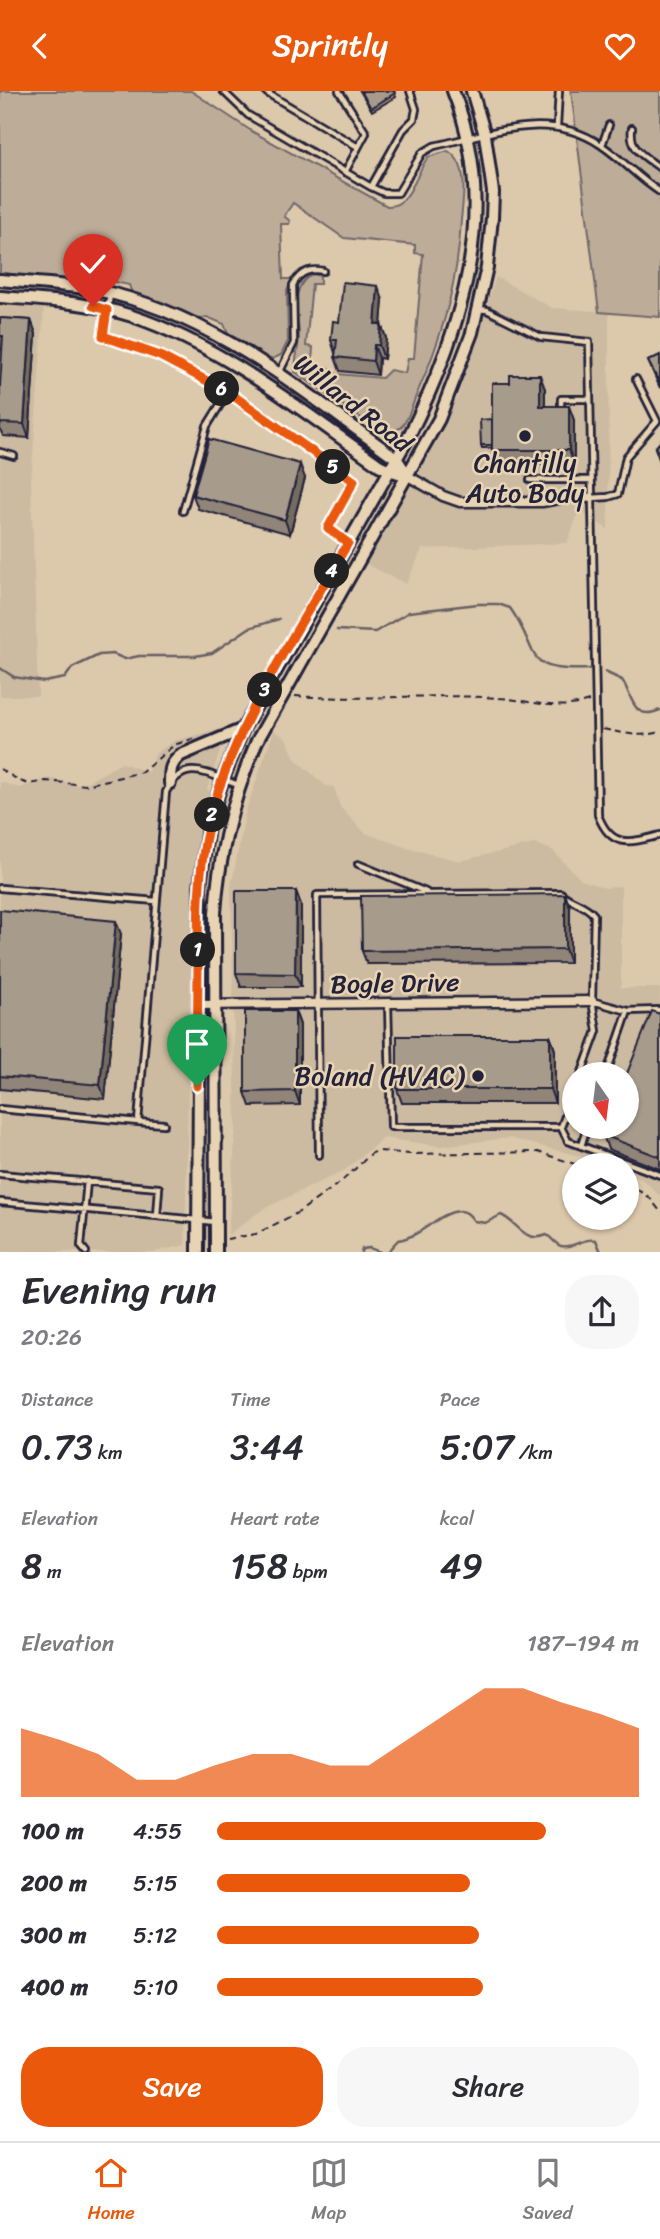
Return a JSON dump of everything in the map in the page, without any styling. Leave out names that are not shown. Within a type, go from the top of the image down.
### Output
[{"type":"main road","points":[[198,1252],[198,922],[208,827],[243,729],[396,458],[440,372],[464,293],[475,210],[468,139],[453,91]]},
{"type":"main road","points":[[216,1252],[215,913],[219,862],[238,785],[257,741],[388,505],[408,476],[451,392],[478,309],[487,267],[492,218],[491,168],[472,91]]},
{"type":"main road","name":"Willard Road","points":[[0,280],[63,285],[110,294],[137,301],[185,320],[265,364],[396,458],[408,476]]},
{"type":"main road","name":"Willard Road","points":[[0,297],[61,302],[107,310],[169,331],[247,372],[389,470],[408,476]]},
{"type":"main road","points":[[170,783],[173,761],[181,755],[243,729]]},
{"type":"street","points":[[408,476],[443,496],[466,503],[542,502],[575,496],[591,498]]},
{"type":"street","name":"Bogle Drive","points":[[198,1005],[592,1002]]},
{"type":"lane","points":[[223,91],[248,115],[384,193],[398,193],[427,148],[535,125],[557,126],[582,134],[602,145],[642,181],[660,192]]},
{"type":"lane","points":[[340,91],[366,134],[345,172]]},
{"type":"lane","points":[[371,187],[403,130],[414,119],[416,109],[411,91]]},
{"type":"lane","points":[[557,126],[559,91]]},
{"type":"lane","points":[[267,93],[358,147]]},
{"type":"lane","points":[[602,145],[609,125]]},
{"type":"lane","points":[[632,128],[633,146],[660,168]]},
{"type":"lane","points":[[279,374],[294,344],[293,285],[296,279],[307,271],[323,271]]},
{"type":"lane","points":[[110,294],[103,336],[160,356],[228,392],[354,481],[328,528],[348,543]]},
{"type":"lane","points":[[478,309],[487,310],[541,337],[589,342],[598,815],[604,830],[614,838],[628,842],[660,835]]},
{"type":"lane","points":[[591,498],[618,494],[626,457],[657,421],[636,379]]},
{"type":"lane","points":[[183,511],[207,426],[228,392]]},
{"type":"lane","points":[[561,420],[561,399],[589,399]]},
{"type":"lane","points":[[0,451],[14,456]]},
{"type":"lane","points":[[530,480],[590,480]]},
{"type":"lane","points":[[138,1122],[166,792],[176,776],[185,771],[204,772],[238,785]]},
{"type":"lane","points":[[358,864],[430,894]]},
{"type":"lane","points":[[0,888],[156,901]]},
{"type":"lane","points":[[319,1155],[317,895],[561,893],[567,899],[590,910],[593,915],[592,1002],[597,1031],[586,1062]]},
{"type":"lane","points":[[592,1002],[628,1011],[660,1010]]},
{"type":"lane","points":[[388,1004],[391,1127],[561,1127],[568,1141],[660,1175]]},
{"type":"lane","points":[[610,1062],[628,1011]]},
{"type":"lane","points":[[0,1109],[164,1124]]},
{"type":"lane","points":[[581,1146],[583,1139]]},
{"type":"lane","points":[[0,1174],[159,1188],[157,1216]]},
{"type":"lane","points":[[86,1252],[80,1246],[87,1181]]},
{"type":"lane","points":[[0,1202],[216,1222]]},
{"type":"path","points":[[290,696],[500,698],[570,706],[597,698]]},
{"type":"path","points":[[596,727],[632,735],[649,735],[660,731]]},
{"type":"path","points":[[0,769],[29,784],[46,781],[86,785],[142,772],[174,745],[198,736]]},
{"type":"path","points":[[224,1239],[256,1234],[299,1212],[379,1150],[409,1154],[538,1152],[562,1160]]},
{"type":"path","points":[[639,1191],[660,1211]]},
{"type":"shaded area","points":[[0,91],[191,91],[253,132],[387,206],[402,201],[428,157],[448,151],[460,164],[464,182],[457,265],[435,350],[403,425],[384,434],[295,372],[299,334],[297,300],[305,279],[313,274],[320,276],[320,284],[312,284],[306,346],[313,347],[312,365],[328,367],[337,374],[382,378],[390,370],[405,373],[408,358],[414,358],[423,254],[415,253],[415,245],[344,238],[293,203],[284,216],[290,221],[289,224],[281,224],[283,279],[292,279],[287,291],[288,341],[281,355],[270,360],[233,338],[224,324],[207,317],[198,319],[136,296],[129,285],[111,281],[93,285],[66,280],[0,276]]},
{"type":"shaded area","points":[[571,91],[660,91],[660,317],[599,312]]},
{"type":"shaded area","points":[[496,277],[552,308],[609,312],[608,529],[579,511],[567,543],[422,549],[406,584],[366,564],[458,396]]},
{"type":"shaded area","points":[[0,304],[44,307],[31,481],[38,696],[0,696]]},
{"type":"shaded area","points":[[228,727],[207,789],[210,792],[192,887],[185,1245],[154,1252],[0,1252],[0,782],[20,788],[49,778],[80,786],[122,763],[148,772],[156,753],[174,741]]},
{"type":"shaded area","points":[[274,731],[286,738],[295,759],[326,786],[334,787],[340,807],[365,833],[410,849],[460,861],[534,844],[552,850],[581,880],[605,888],[621,886],[621,988],[660,988],[660,1196],[639,1178],[639,1153],[568,1153],[509,1138],[440,1146],[383,1138],[345,1170],[263,1209],[228,1235],[236,1127],[231,887],[246,810]]},
{"type":"building","points":[[361,91],[394,91],[395,93],[371,108]]},
{"type":"building","points":[[343,282],[378,286],[375,324],[381,324],[379,345],[374,345],[373,361],[335,357],[337,340],[331,340],[333,321],[339,322]]},
{"type":"building","points":[[0,318],[31,320],[24,424],[0,423],[3,336],[0,336]]},
{"type":"building","points":[[660,355],[660,384],[648,361]]},
{"type":"building","points":[[510,375],[540,375],[540,406],[569,406],[569,450],[492,450],[492,383],[510,383]]},
{"type":"building","points":[[492,419],[492,445],[481,445],[480,420]]},
{"type":"building","points":[[209,439],[300,464],[285,520],[193,495]]},
{"type":"building","points":[[236,891],[296,891],[295,974],[236,973]]},
{"type":"building","points":[[565,894],[565,949],[362,951],[361,896]]},
{"type":"building","points":[[0,910],[116,921],[100,1085],[0,1076]]},
{"type":"building","points":[[245,1011],[295,1011],[295,1091],[245,1092]]},
{"type":"building","points":[[652,1011],[660,1014],[660,1157],[613,1139],[639,1139],[639,1062],[632,1062]]},
{"type":"building","name":"Boland (HVAC)","points":[[397,1036],[550,1036],[550,1089],[397,1089]]},
{"type":"waterway","points":[[337,630],[375,632],[409,612],[498,604],[510,608],[536,657],[542,663],[567,669],[589,669]]},
{"type":"waterway","points":[[0,668],[14,677],[44,682],[65,678],[72,668],[99,655],[113,654],[125,659],[139,656],[195,656],[212,653],[249,628],[279,619]]},
{"type":"waterway","points":[[605,672],[622,680],[639,710],[644,713],[660,710]]},
{"type":"waterway","points":[[387,1252],[398,1240],[415,1234],[452,1212],[460,1211],[474,1221],[485,1223],[501,1215],[527,1235],[547,1235],[561,1246],[596,1240],[601,1252]]},
{"type":"waterway","points":[[361,1252],[362,1249],[369,1248],[380,1252]]},
{"type":"place","name":"Chantilly Auto Body","points":[[525,436]]},
{"type":"place","name":"Boland (HVAC)","points":[[478,1076]]},
{"type":"route","points":[[93,306],[107,310],[103,336],[160,356],[228,392],[354,481],[328,528],[348,543],[243,729],[208,827],[198,922],[197,1086]]}]
